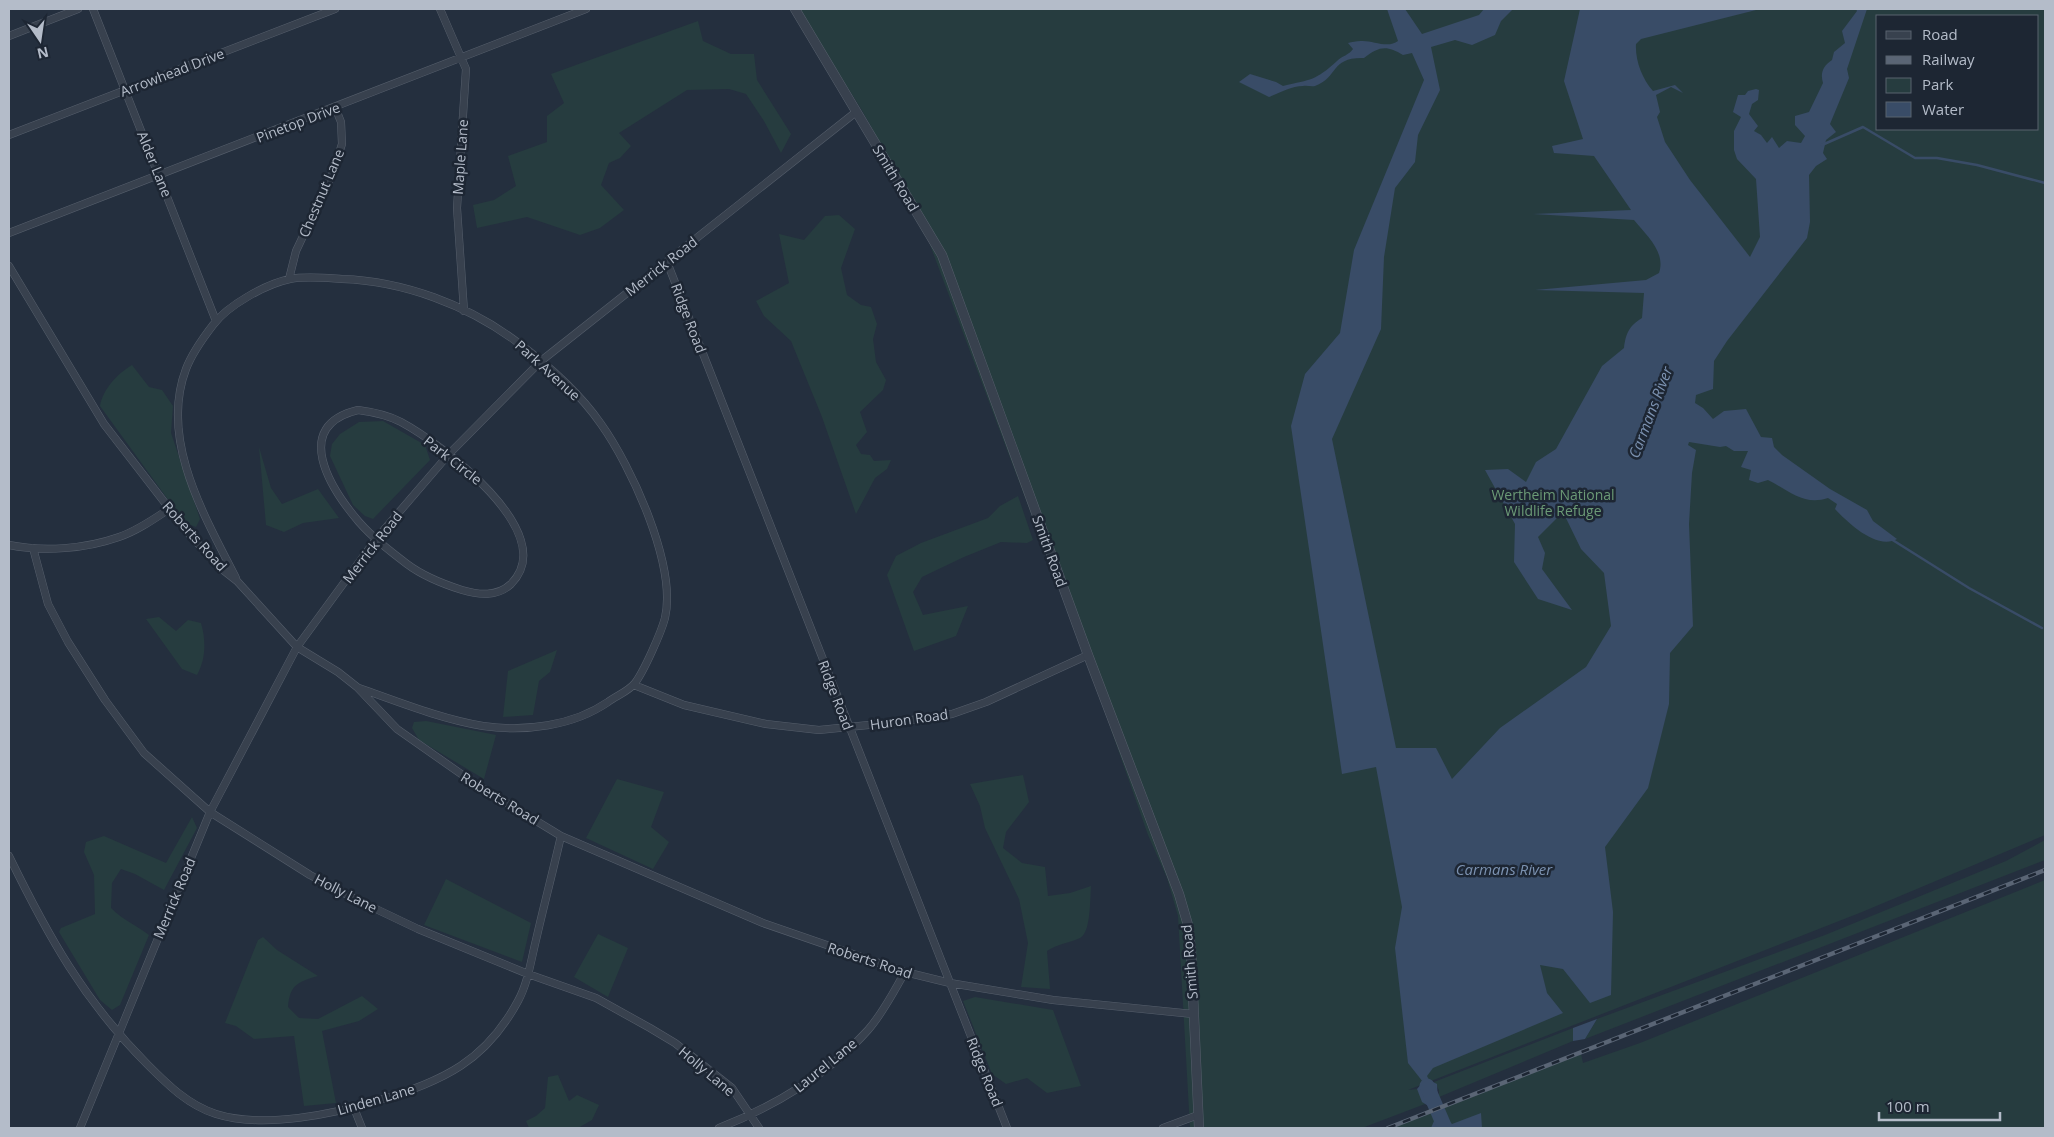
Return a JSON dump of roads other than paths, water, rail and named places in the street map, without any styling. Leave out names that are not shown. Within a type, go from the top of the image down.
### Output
[{"type":"street","points":[[9,36],[78,9]]},
{"type":"street","name":"Alder Lane","points":[[93,9],[216,321]]},
{"type":"street","name":"Arrowhead Drive","points":[[9,135],[335,9]]},
{"type":"street","name":"Maple Lane","points":[[440,9],[466,69],[457,208],[464,311]]},
{"type":"street","name":"Pinetop Drive","points":[[9,233],[586,9]]},
{"type":"street","name":"Smith Road","points":[[795,9],[942,254],[1088,655],[1179,894],[1191,949],[1199,1128]]},
{"type":"street","name":"Chestnut Lane","points":[[289,279],[296,251],[332,175],[342,144],[341,122],[335,108]]},
{"type":"street","name":"Merrick Road","points":[[80,1128],[117,1034],[210,812],[297,647],[376,539],[449,454],[541,361],[856,112]]},
{"type":"street","name":"Ridge Road","points":[[666,262],[1007,1128]]},
{"type":"street","name":"Roberts Road","points":[[9,266],[104,424],[169,509],[223,570],[237,581],[297,647],[357,687],[397,729],[428,753],[561,836],[763,923],[905,972],[1053,1000],[1193,1014]]},
{"type":"street","name":"Park Avenue","points":[[237,581],[199,500],[188,469],[177,426],[179,398],[186,370],[216,321],[242,298],[289,279],[325,278],[383,283],[435,298],[497,328],[541,361],[570,386],[601,423],[637,488],[655,535],[666,595],[665,617],[634,685]]},
{"type":"street","name":"Park Circle","points":[[358,410],[374,412],[401,422],[449,454],[478,477],[494,496],[518,532],[524,563],[518,577],[506,588],[493,594],[474,594],[446,585],[410,566],[376,539],[359,521],[340,495],[324,465],[320,452],[320,440],[331,422],[345,413],[358,410]]},
{"type":"street","points":[[9,545],[60,549],[119,537],[148,523],[169,509]]},
{"type":"street","name":"Holly Lane","points":[[33,548],[48,604],[68,642],[105,700],[144,752],[210,812],[310,875],[355,899],[418,930],[528,974],[596,998],[675,1043],[732,1088],[759,1128]]},
{"type":"street","name":"Huron Road","points":[[634,685],[684,705],[766,724],[819,730],[952,714],[986,702],[1088,655]]},
{"type":"street","points":[[357,687],[412,706],[483,726],[526,728],[572,720],[596,711],[634,685]]},
{"type":"street","name":"Linden Lane","points":[[9,856],[54,946],[94,1006],[117,1034],[181,1096],[215,1114],[242,1118],[281,1119],[354,1108],[406,1092],[450,1074],[475,1057],[492,1041],[519,999],[528,974],[561,836]]},
{"type":"street","name":"Laurel Lane","points":[[719,1128],[752,1115],[791,1093],[838,1058],[868,1030],[905,972]]},
{"type":"street","points":[[354,1108],[362,1128]]},
{"type":"street","points":[[1162,1128],[1198,1115]]},
{"type":"water","name":"Carmans River","points":[[1387,9],[1405,9],[1422,34],[1479,15],[1484,9],[1513,9],[1501,21],[1495,35],[1472,45],[1455,40],[1431,47],[1440,90],[1418,135],[1415,162],[1395,188],[1384,257],[1381,329],[1332,439],[1396,748],[1436,748],[1452,779],[1500,728],[1586,667],[1611,626],[1604,573],[1581,549],[1563,512],[1538,537],[1545,553],[1542,569],[1572,610],[1538,599],[1514,562],[1515,524],[1485,470],[1508,469],[1526,482],[1536,462],[1556,449],[1602,366],[1624,348],[1629,330],[1642,318],[1644,293],[1535,290],[1646,280],[1659,273],[1660,258],[1658,251],[1634,220],[1533,214],[1631,210],[1594,156],[1554,153],[1552,146],[1583,139],[1564,81],[1580,9],[1760,9],[1641,39],[1636,44],[1640,69],[1653,91],[1675,85],[1683,93],[1671,87],[1656,95],[1660,112],[1657,117],[1665,142],[1690,180],[1750,257],[1760,237],[1756,179],[1737,159],[1734,150],[1734,131],[1741,117],[1733,112],[1738,95],[1745,95],[1748,91],[1756,89],[1759,90],[1758,100],[1752,104],[1749,114],[1758,126],[1754,131],[1761,135],[1767,143],[1772,137],[1779,148],[1787,141],[1801,143],[1805,136],[1795,125],[1795,116],[1809,112],[1823,83],[1822,73],[1824,67],[1832,60],[1834,52],[1845,43],[1842,31],[1857,11],[1856,9],[1867,9],[1847,69],[1849,78],[1830,124],[1836,132],[1826,140],[1823,153],[1827,159],[1816,166],[1809,175],[1810,222],[1807,238],[1727,341],[1714,361],[1713,389],[1696,395],[1695,403],[1703,408],[1713,419],[1724,411],[1746,409],[1761,437],[1772,438],[1774,447],[1782,455],[1830,489],[1867,510],[1873,521],[1897,539],[1881,541],[1864,534],[1835,509],[1837,504],[1828,498],[1819,500],[1804,499],[1768,480],[1758,483],[1749,480],[1751,470],[1741,467],[1748,451],[1734,451],[1726,446],[1720,447],[1689,442],[1688,445],[1696,450],[1692,473],[1689,524],[1693,626],[1670,653],[1669,704],[1648,788],[1605,847],[1613,912],[1611,995],[1590,1003],[1563,969],[1540,965],[1547,993],[1563,1013],[1433,1068],[1427,1076],[1429,1080],[1437,1084],[1438,1104],[1430,1107],[1422,1102],[1417,1089],[1423,1082],[1408,1063],[1395,948],[1402,907],[1376,767],[1342,774],[1291,426],[1305,374],[1340,333],[1354,250],[1424,80],[1412,53],[1403,55],[1388,48],[1383,48],[1374,51],[1364,58],[1345,61],[1328,78],[1315,86],[1294,87],[1269,97],[1239,82],[1250,74],[1283,86],[1301,82],[1318,76],[1339,59],[1350,53],[1353,49],[1348,43],[1365,41],[1385,44],[1394,43],[1398,41]]},
{"type":"water","points":[[1597,1019],[1585,1039],[1573,1041],[1573,1028]]},
{"type":"water","points":[[1481,1113],[1482,1128],[1431,1128],[1434,1121],[1444,1117],[1452,1124]]},
{"type":"waterway","points":[[1822,145],[1863,127],[1915,158],[1937,158],[1977,165],[2045,183]]},
{"type":"waterway","points":[[1891,539],[1969,588],[2042,628]]},
{"type":"waterway","name":"Carmans River","points":[[1427,1086],[1445,1128]]},
{"type":"railway","points":[[1388,1128],[2045,870]]},
{"type":"park label","name":"Wertheim National Wildlife Refuge","points":[[1553,502]]}]
